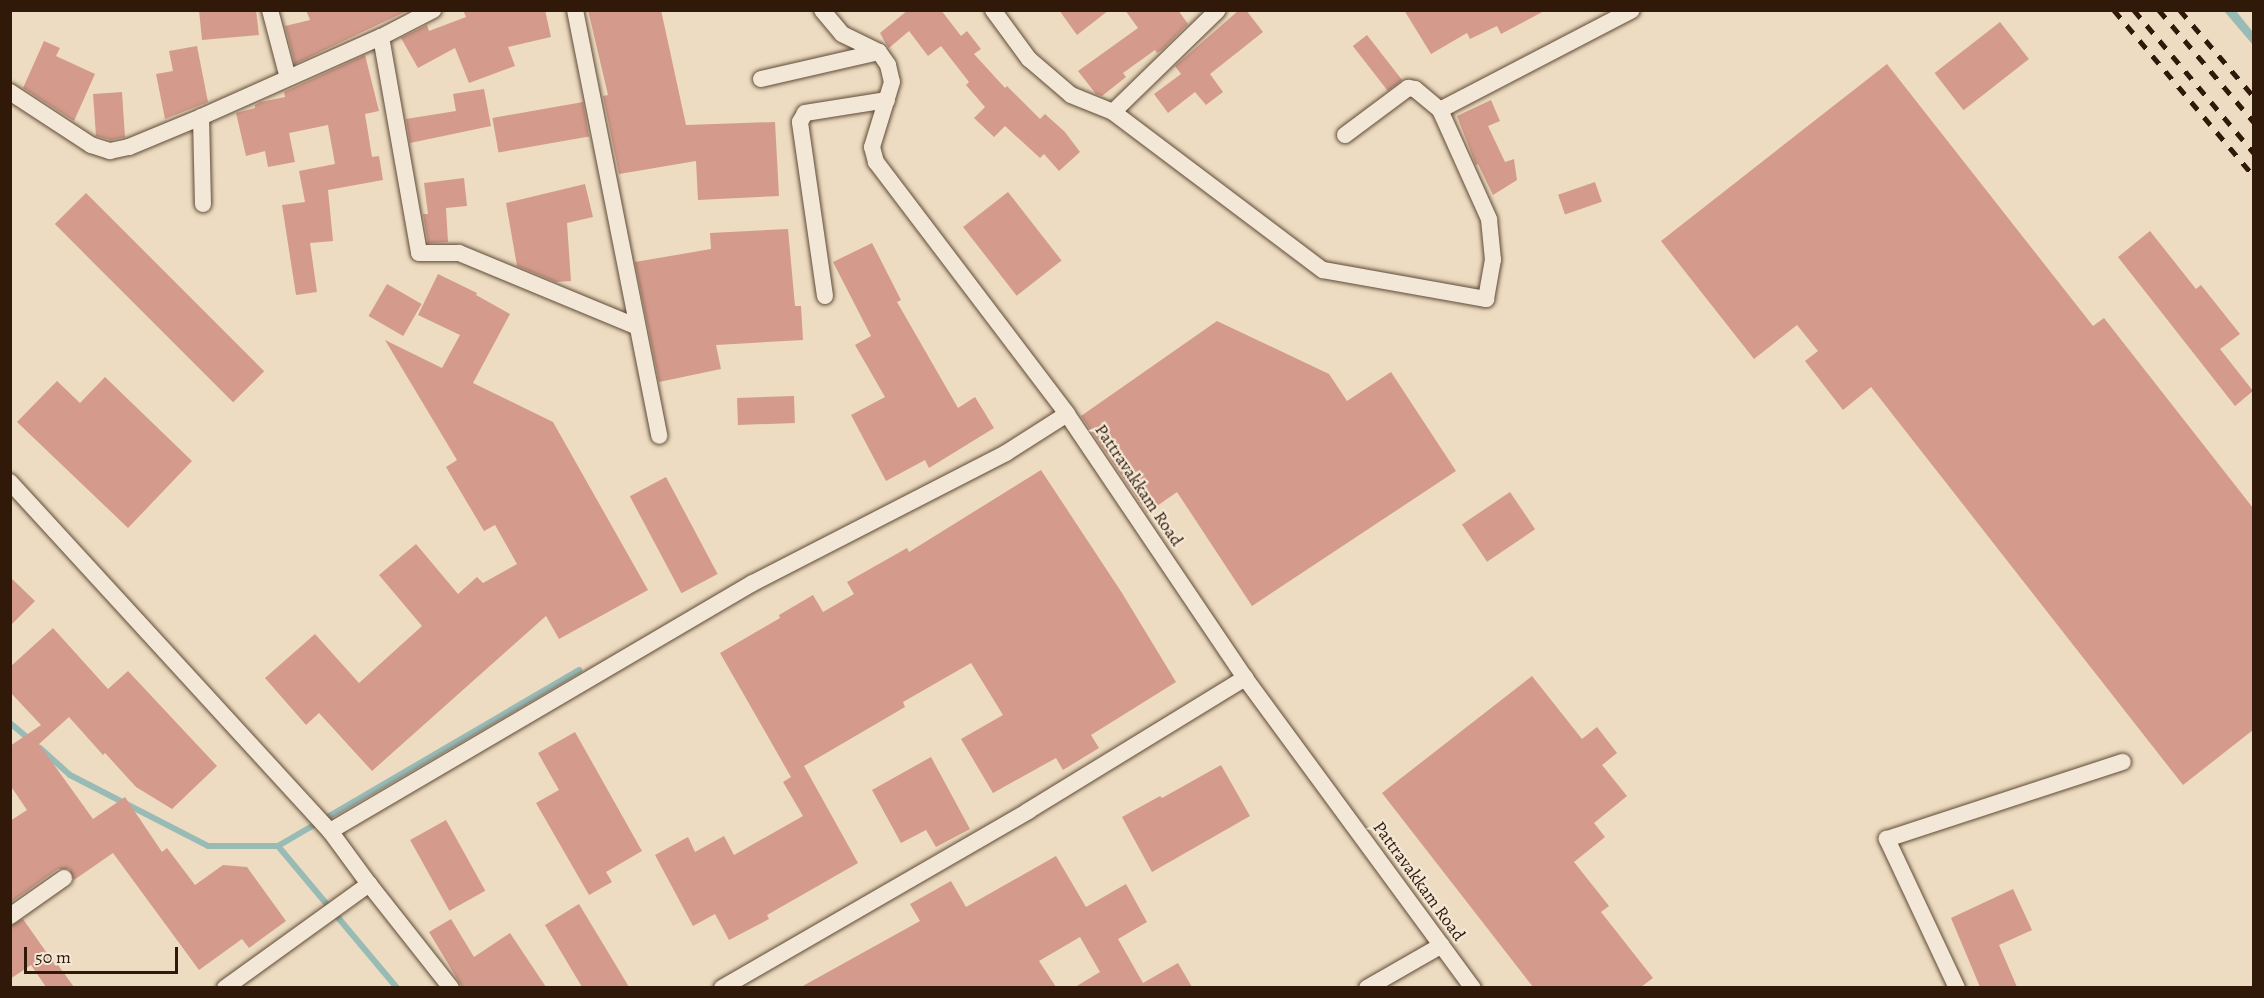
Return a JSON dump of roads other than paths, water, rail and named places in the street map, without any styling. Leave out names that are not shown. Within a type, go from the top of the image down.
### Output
[{"type":"street","points":[[270,10],[288,78]]},
{"type":"street","points":[[10,92],[91,145],[110,151],[129,147],[201,117],[381,37],[433,10]]},
{"type":"street","points":[[575,10],[635,326],[659,436]]},
{"type":"street","points":[[822,10],[842,34],[879,52]]},
{"type":"street","points":[[993,10],[1029,59],[1071,95],[1113,112],[1323,270],[1486,299],[1493,260],[1489,219],[1440,110],[1415,89],[1408,88],[1345,135]]},
{"type":"street","points":[[1113,112],[1218,10]]},
{"type":"street","points":[[1440,110],[1632,10]]},
{"type":"street","points":[[381,37],[419,253],[459,253],[635,326]]},
{"type":"street","points":[[761,79],[879,52]]},
{"type":"street","name":"Pattravakkam Road","points":[[879,52],[888,65],[892,82],[872,147],[876,162],[1067,414],[1245,678],[1473,987]]},
{"type":"street","points":[[825,296],[800,122],[805,113],[887,100]]},
{"type":"street","points":[[201,117],[203,204]]},
{"type":"street","points":[[330,831],[753,583],[1006,453],[1067,414]]},
{"type":"street","points":[[10,482],[330,831],[451,987]]},
{"type":"street","points":[[722,987],[1028,811],[1245,678]]},
{"type":"street","points":[[1957,987],[1887,839],[2123,762]]},
{"type":"street","points":[[10,916],[64,878]]},
{"type":"street","points":[[225,987],[369,884]]},
{"type":"street","points":[[1367,987],[1442,945]]},
{"type":"water","points":[[2224,11],[2236,11],[2253,32],[2253,45]]},
{"type":"waterway","points":[[40,748],[70,775],[208,846],[278,846],[579,670]]},
{"type":"waterway","points":[[10,723],[30,740]]},
{"type":"waterway","points":[[278,846],[397,988]]},
{"type":"railway","points":[[2114,10],[2254,176]]},
{"type":"railway","points":[[2134,10],[2254,153]]},
{"type":"railway","points":[[2159,10],[2254,122]]},
{"type":"railway","points":[[2180,10],[2254,97]]}]
